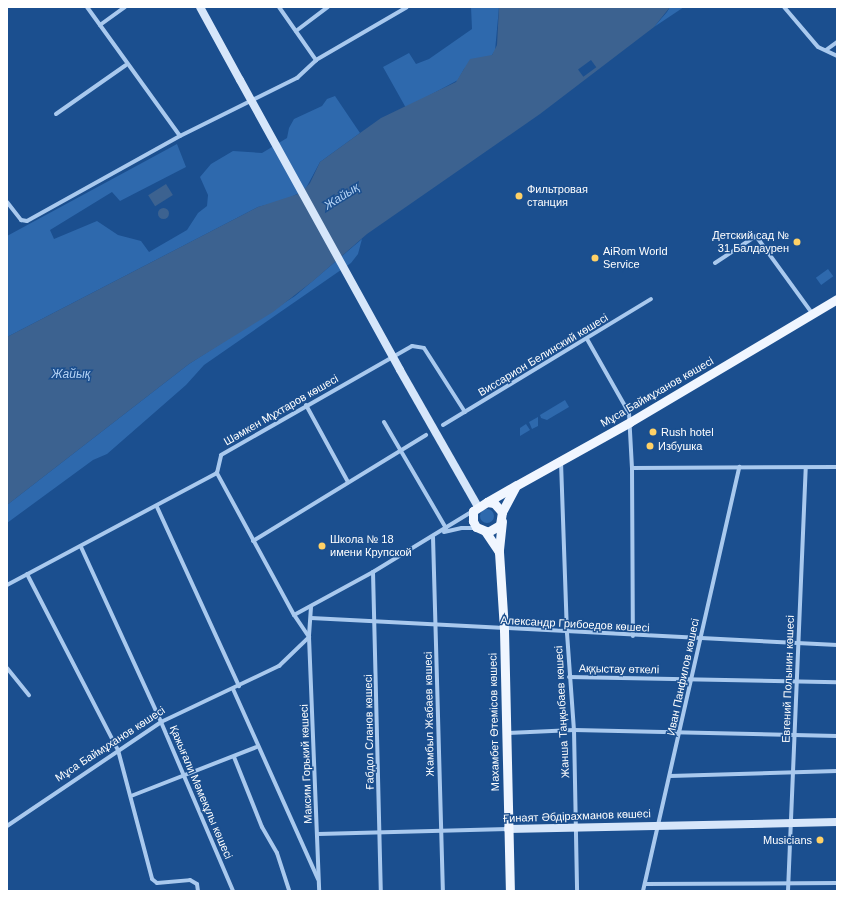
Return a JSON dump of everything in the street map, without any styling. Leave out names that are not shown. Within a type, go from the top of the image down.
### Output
[{"type":"main road","points":[[200,7],[476,509],[473,521],[499,552]]},
{"type":"main road","name":"Мұса Баймұханов көшесі","points":[[487,502],[630,422],[837,299]]},
{"type":"main road","points":[[476,509],[487,502],[494,503],[502,512],[508,498],[517,485]]},
{"type":"main road","name":"Махамбет Өтемісов көшесі","points":[[502,512],[499,552],[504,630],[510,891]]},
{"type":"main road","points":[[482,530],[494,530],[502,521]]},
{"type":"main road","name":"Ғинаят Әбдірахманов көшесі","points":[[508,829],[837,822]]},
{"type":"street","points":[[87,7],[126,65],[180,136]]},
{"type":"street","points":[[100,25],[125,7]]},
{"type":"street","points":[[279,7],[316,60]]},
{"type":"street","points":[[296,30],[328,7]]},
{"type":"street","points":[[7,202],[24,221],[180,136],[296,78],[316,60],[407,7]]},
{"type":"street","points":[[784,7],[818,47],[837,56]]},
{"type":"street","points":[[826,50],[837,42]]},
{"type":"street","points":[[56,114],[126,65]]},
{"type":"street","points":[[715,263],[756,236],[812,313]]},
{"type":"street","name":"Виссарион Белинский көшесі","points":[[444,425],[651,299]]},
{"type":"street","points":[[586,339],[629,413],[632,468],[633,636]]},
{"type":"street","name":"Шәмкен Мұхтаров көшесі","points":[[217,473],[221,455],[306,405],[416,345],[424,348],[442,373],[465,412]]},
{"type":"street","points":[[306,405],[348,482]]},
{"type":"street","points":[[384,422],[446,528]]},
{"type":"street","points":[[253,541],[426,435]]},
{"type":"street","name":"Жанша Таңқыбаев көшесі","points":[[561,461],[569,677],[574,730],[577,891]]},
{"type":"street","name":"Иван Панфилов көшесі","points":[[643,891],[739,467]]},
{"type":"street","points":[[632,468],[837,467]]},
{"type":"street","name":"Евгений Полынин көшесі","points":[[788,891],[806,468]]},
{"type":"street","points":[[7,585],[81,548],[217,473],[294,615],[309,637]]},
{"type":"street","points":[[157,507],[239,686]]},
{"type":"street","points":[[294,615],[373,572],[438,534],[476,509]]},
{"type":"street","points":[[438,534],[462,528],[482,530]]},
{"type":"street","name":"Жамбыл Жабаев көшесі","points":[[433,537],[440,831],[443,891]]},
{"type":"street","name":"Қажығали Мәмекұлы көшесі","points":[[81,548],[161,722],[233,891]]},
{"type":"street","name":"Ғабдол Сланов көшесі","points":[[373,572],[381,891]]},
{"type":"street","points":[[27,574],[118,750],[152,879],[156,883],[190,880],[196,884],[198,891]]},
{"type":"street","name":"Максим Горький көшесі","points":[[311,607],[309,637],[318,834],[319,891]]},
{"type":"street","name":"Александр Грибоедов көшесі","points":[[311,618],[504,630],[837,645]]},
{"type":"street","name":"Мұса Баймұханов көшесі","points":[[7,826],[161,722],[279,666],[309,637]]},
{"type":"street","points":[[7,668],[30,695]]},
{"type":"street","name":"Аққыстау өткелі","points":[[569,677],[837,682]]},
{"type":"street","points":[[233,689],[319,881]]},
{"type":"street","points":[[506,733],[574,730],[837,736]]},
{"type":"street","points":[[131,796],[258,747]]},
{"type":"street","points":[[234,757],[262,827],[277,853],[289,891]]},
{"type":"street","points":[[670,776],[837,771]]},
{"type":"street","name":"Ғинаят Әбдірахманов көшесі","points":[[318,834],[508,829]]},
{"type":"street","points":[[645,884],[837,884]]},
{"type":"shaded area","points":[[471,7],[499,7],[495,51],[491,56],[474,59],[464,69],[458,80],[406,108],[383,67],[409,53],[416,64],[429,59],[472,29]]},
{"type":"shaded area","points":[[670,7],[684,7],[654,27],[667,12]]},
{"type":"shaded area","points":[[335,96],[360,133],[320,162],[305,190],[285,200],[258,207],[7,337],[7,236],[177,144],[186,167],[120,201],[112,192],[50,230],[54,239],[97,221],[118,235],[141,241],[149,252],[187,230],[198,213],[207,206],[208,195],[200,177],[211,164],[233,151],[262,153],[287,138],[289,128],[294,119],[322,106],[327,99]]},
{"type":"shaded area","points":[[362,239],[358,254],[351,263],[204,365],[186,385],[107,454],[93,460],[7,523],[7,505],[189,364],[295,296]]},
{"type":"shaded area","points":[[828,269],[833,276],[821,285],[816,278]]},
{"type":"shaded area","points":[[565,400],[569,407],[547,420],[541,418],[540,415]]},
{"type":"shaded area","points":[[538,417],[538,426],[532,429],[529,422]]},
{"type":"shaded area","points":[[526,424],[530,430],[520,436],[520,428]]},
{"type":"shaded area","points":[[487,509],[492,511],[494,516],[492,521],[487,523],[482,521],[480,516],[482,511]]},
{"type":"water","name":"Жайық","points":[[499,7],[670,7],[654,27],[540,114],[367,234],[313,281],[273,312],[189,364],[7,505],[7,337],[258,207],[301,193],[310,183],[320,162],[360,133],[381,118],[456,82],[470,59],[492,55],[497,45]]},
{"type":"water","points":[[166,184],[173,195],[155,206],[148,195]]},
{"type":"water","points":[[163,207],[167,209],[169,213],[167,217],[163,219],[159,217],[157,213],[159,209]]},
{"type":"pier","points":[[591,60],[596,67],[583,77],[578,69]]},
{"type":"place","name":"Фильтровая станция","points":[[519,196]]},
{"type":"place","name":"Детский сад № 31 Балдаурен","points":[[797,242]]},
{"type":"place","name":"AiRom World Service","points":[[595,258]]},
{"type":"place","name":"Rush hotel","points":[[653,432]]},
{"type":"place","name":"Избушка","points":[[650,446]]},
{"type":"place","name":"Школа № 18 имени Крупской","points":[[322,546]]},
{"type":"place","name":"Musicians","points":[[820,840]]}]
